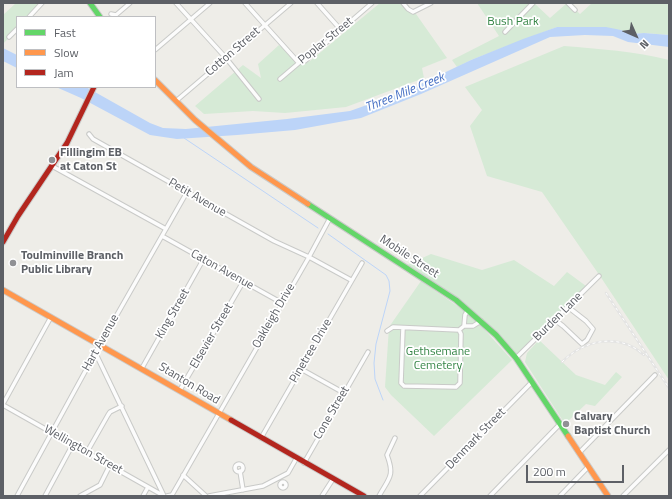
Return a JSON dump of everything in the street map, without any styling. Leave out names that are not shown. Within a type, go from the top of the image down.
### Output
[{"type":"street","points":[[30,16],[42,3]]},
{"type":"street","points":[[90,3],[99,16]]},
{"type":"street","points":[[111,14],[116,15],[130,3]]},
{"type":"street","points":[[176,3],[226,58],[260,99]]},
{"type":"street","points":[[156,49],[210,3]]},
{"type":"street","points":[[245,3],[298,62],[300,62]]},
{"type":"street","name":"Cotton Street","points":[[176,101],[291,3]]},
{"type":"street","points":[[316,3],[341,30]]},
{"type":"street","name":"Poplar Street","points":[[280,79],[300,62],[305,61],[372,3]]},
{"type":"street","points":[[403,3],[413,12],[431,3]]},
{"type":"street","points":[[505,32],[533,3]]},
{"type":"street","points":[[568,3],[575,10]]},
{"type":"street","points":[[9,37],[16,30]]},
{"type":"street","name":"Mobile Street","points":[[156,81],[195,120],[260,174],[402,264],[456,300],[481,321],[496,335],[516,358],[608,496]]},
{"type":"street","points":[[3,242],[18,216],[67,143],[94,88]]},
{"type":"street","name":"Petit Avenue","points":[[89,134],[93,139],[274,241],[351,280]]},
{"type":"street","points":[[52,166],[166,229]]},
{"type":"street","name":"Hart Avenue","points":[[17,496],[95,352],[187,192]]},
{"type":"street","name":"Oakleigh Drive","points":[[165,496],[172,495],[182,475],[330,218]]},
{"type":"street","name":"Caton Avenue","points":[[162,236],[282,303]]},
{"type":"street","name":"King Street","points":[[142,368],[204,260]]},
{"type":"street","name":"Pinetree Drive","points":[[261,438],[351,280],[362,264]]},
{"type":"street","name":"Burden Lane","points":[[516,358],[599,276]]},
{"type":"street","name":"Elsevier Street","points":[[180,390],[243,282]]},
{"type":"street","name":"Stanton Road","points":[[4,292],[100,344],[304,463],[364,496]]},
{"type":"street","points":[[555,320],[582,344],[587,340],[593,329],[586,321],[568,307]]},
{"type":"street","points":[[464,326],[465,315],[468,310]]},
{"type":"street","points":[[3,405],[51,317]]},
{"type":"street","points":[[387,331],[393,328],[459,330],[464,326],[473,326],[481,321]]},
{"type":"street","points":[[403,328],[401,383],[404,386],[456,387],[460,383],[461,334],[459,330]]},
{"type":"street","points":[[95,352],[165,496]]},
{"type":"street","name":"Cone Street","points":[[304,463],[368,352]]},
{"type":"street","points":[[301,369],[344,393]]},
{"type":"street","points":[[579,453],[656,375]]},
{"type":"street","name":"Denmark Street","points":[[420,496],[532,382]]},
{"type":"street","name":"Wellington Street","points":[[3,405],[165,496]]},
{"type":"street","points":[[87,452],[110,412],[122,406]]},
{"type":"street","points":[[490,496],[560,424]]},
{"type":"street","points":[[379,496],[392,473],[392,467],[388,455],[396,438]]},
{"type":"street","points":[[45,496],[73,444]]},
{"type":"street","points":[[623,496],[669,450]]},
{"type":"street","points":[[284,482],[296,458]]},
{"type":"street","points":[[80,496],[100,485],[110,465]]},
{"type":"street","points":[[560,496],[588,467]]},
{"type":"street","points":[[240,471],[243,490]]},
{"type":"street","points":[[182,475],[208,496],[263,486],[288,474]]},
{"type":"street","points":[[322,496],[333,478]]},
{"type":"street","points":[[143,496],[148,487]]},
{"type":"green space","points":[[16,3],[42,3],[30,16],[16,16],[16,30],[3,44],[3,15]]},
{"type":"green space","points":[[380,3],[400,3],[409,12],[416,14],[447,58],[422,68],[424,78],[346,107],[285,113],[253,111],[204,114],[195,106],[243,65],[261,78],[258,64],[279,45],[301,65],[310,61]]},
{"type":"green space","name":"Bush Park","points":[[477,3],[534,3],[550,18],[567,3],[580,14],[592,3],[669,3],[669,35],[644,33],[632,34],[621,30],[557,27],[471,60],[457,67],[452,60],[499,36]]},
{"type":"green space","points":[[564,46],[630,52],[669,60],[669,380],[542,192],[487,176],[470,126],[482,110],[465,87]]},
{"type":"green space","points":[[431,254],[482,270],[514,260],[554,286],[567,272],[586,286],[517,354],[483,320],[458,299],[407,265]]},
{"type":"green space","name":"Gethsemane Cemetery","points":[[421,281],[460,308],[483,328],[512,360],[434,436],[391,395],[385,387],[389,327]]},
{"type":"green space","points":[[539,340],[576,375],[605,385],[616,372],[622,377],[595,406],[586,404],[565,424],[525,362],[527,353]]},
{"type":"water","name":"Three Mile Creek","points":[[557,27],[606,27],[632,34],[644,33],[669,35],[669,47],[628,42],[613,36],[585,35],[550,37],[421,94],[361,118],[295,130],[237,135],[177,139],[150,135],[81,98],[58,88],[88,88],[150,123],[163,128],[186,129],[287,119],[350,111],[406,91],[471,60]]},
{"type":"water","points":[[3,48],[16,54],[16,68],[3,61]]},
{"type":"waterway","points":[[184,138],[318,228]]},
{"type":"waterway","points":[[328,234],[386,275],[389,281],[390,291],[376,344],[374,363],[375,379],[383,400]]},
{"type":"railway","points":[[606,293],[669,388]]},
{"type":"railway","points":[[562,362],[581,348],[591,344],[613,341],[624,343],[644,355]]},
{"type":"traffic: fast","points":[[90,3],[99,16]]},
{"type":"traffic: fast","points":[[308,204],[456,300],[496,335],[516,358],[568,436]]},
{"type":"traffic: slow","points":[[156,81],[195,120],[251,167],[308,204]]},
{"type":"traffic: slow","points":[[3,290],[231,420]]},
{"type":"traffic: slow","points":[[568,436],[608,496]]},
{"type":"traffic: jam","points":[[3,242],[18,216],[67,143],[94,88]]},
{"type":"traffic: jam","points":[[231,420],[364,496]]},
{"type":"place","name":"Fillingim EB at Caton St","points":[[52,160]]},
{"type":"place","name":"Toulminville Branch Public Library","points":[[13,263]]},
{"type":"place","name":"Calvary Baptist Church","points":[[566,424]]}]
